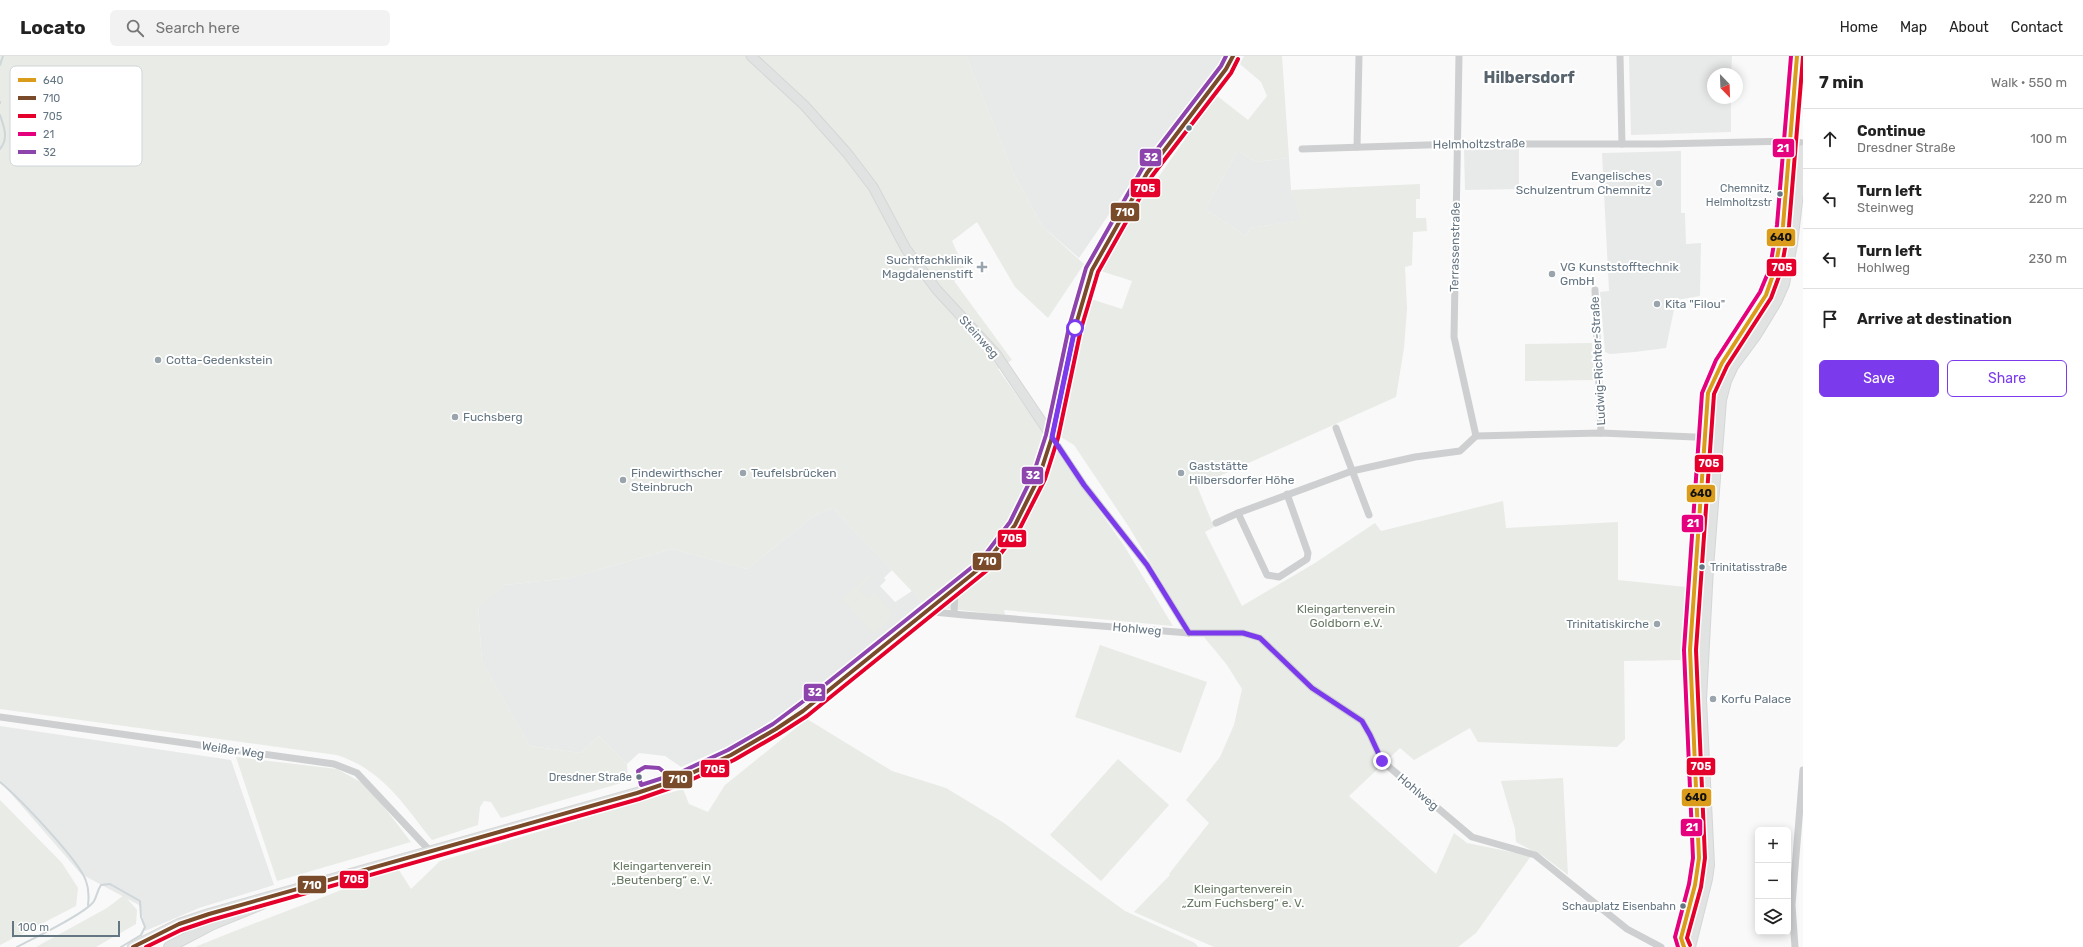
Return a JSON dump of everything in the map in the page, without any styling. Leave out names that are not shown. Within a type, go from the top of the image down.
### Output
[{"type":"main road","points":[[133,947],[179,924],[265,897],[295,891],[637,793],[679,779],[731,755],[776,729],[803,710],[985,564],[1015,525],[1039,477],[1052,437],[1075,328],[1092,270],[1147,173],[1226,69],[1233,56]]},
{"type":"main road","points":[[1684,947],[1681,938],[1695,885],[1698,858],[1690,650],[1708,393],[1714,376],[1766,296],[1772,280],[1780,243],[1791,141],[1797,56]]},
{"type":"main road","points":[[1690,947],[1707,879],[1709,865],[1702,700],[1708,568],[1721,400],[1726,381],[1733,366],[1756,335],[1776,302],[1784,284],[1792,244],[1803,150]]},
{"type":"main road","points":[[169,947],[213,924],[295,891]]},
{"type":"street","name":"Steinweg","points":[[751,56],[804,104],[847,153],[873,187],[906,249],[937,290],[996,354],[1089,491],[1142,558],[1189,633]]},
{"type":"street","points":[[1357,147],[1359,56]]},
{"type":"street","name":"Terrassenstraße","points":[[1459,56],[1454,337],[1476,436]]},
{"type":"street","points":[[1620,56],[1622,144]]},
{"type":"street","name":"Helmholtzstraße","points":[[1302,149],[1457,144],[1658,144],[1791,141],[1803,143]]},
{"type":"street","name":"Ludwig-Richter-Straße","points":[[1595,290],[1601,433]]},
{"type":"street","points":[[1336,428],[1369,515]]},
{"type":"street","points":[[1216,523],[1287,494],[1352,471],[1415,457],[1460,452],[1476,436],[1601,433],[1718,438]]},
{"type":"street","points":[[1238,513],[1267,575],[1279,577],[1307,559],[1308,553],[1287,494]]},
{"type":"street","points":[[954,613],[955,588]]},
{"type":"street","name":"Hohlweg","points":[[930,608],[934,612],[1189,633],[1243,633],[1260,638],[1312,688],[1362,721],[1382,761],[1472,837],[1535,856],[1627,929],[1661,947]]},
{"type":"street","name":"Weißer Weg","points":[[0,717],[334,764],[350,769],[368,784],[431,852]]},
{"type":"street","points":[[1795,947],[1792,905],[1803,770]]},
{"type":"shaded area","points":[[966,56],[1225,56],[1136,175],[1079,258],[1042,226],[1014,174]]},
{"type":"shaded area","points":[[1629,56],[1732,56],[1731,68],[1707,68],[1707,104],[1731,104],[1731,132],[1631,135]]},
{"type":"shaded area","points":[[1519,147],[1519,189],[1465,190],[1464,148]]},
{"type":"shaded area","points":[[1238,151],[1256,162],[1289,158],[1291,190],[1302,220],[1250,228],[1246,236],[1205,209]]},
{"type":"shaded area","points":[[1681,151],[1681,213],[1685,213],[1686,244],[1701,243],[1700,296],[1676,300],[1666,348],[1610,354],[1605,352],[1600,292],[1609,291],[1602,153]]},
{"type":"shaded area","points":[[833,508],[892,570],[884,578],[886,580],[880,586],[895,602],[912,591],[922,602],[812,693],[742,740],[681,767],[665,756],[639,753],[627,764],[599,736],[581,753],[530,746],[482,662],[478,607],[505,585],[570,578],[672,549],[747,569],[815,515]]},
{"type":"shaded area","points":[[0,726],[231,760],[274,885],[199,908],[145,931],[139,905],[81,874],[0,781]]},
{"type":"green space","points":[[0,56],[966,56],[1014,174],[1042,226],[1084,264],[1048,318],[1015,287],[977,222],[952,241],[965,270],[954,281],[1012,360],[998,369],[1123,544],[1173,626],[1004,610],[1005,615],[942,608],[946,604],[922,602],[833,508],[815,515],[747,569],[672,549],[570,578],[505,585],[478,608],[482,662],[530,746],[581,753],[599,736],[627,764],[628,781],[501,818],[491,802],[484,801],[480,807],[478,825],[432,840],[401,801],[380,779],[353,761],[337,755],[0,709]]},
{"type":"green space","points":[[1244,56],[1282,56],[1289,158],[1256,162],[1238,151],[1205,209],[1246,236],[1250,228],[1301,220],[1291,190],[1420,184],[1420,199],[1416,199],[1416,218],[1426,218],[1427,231],[1413,232],[1412,265],[1405,267],[1407,309],[1404,348],[1396,397],[1197,486],[1214,527],[1205,532],[1242,606],[1315,563],[1375,523],[1381,531],[1503,501],[1506,528],[1618,522],[1618,580],[1686,587],[1682,660],[1624,661],[1625,739],[1617,747],[1478,742],[1470,728],[1414,760],[1400,748],[1349,796],[1436,874],[1454,833],[1467,843],[1531,856],[1476,933],[1458,947],[1214,947],[1134,912],[1170,875],[1169,874],[1209,823],[1186,800],[1220,757],[1234,725],[1242,689],[1227,665],[1204,637],[1243,636],[1252,631],[1191,631],[1129,527],[1074,445],[1059,436],[1091,299],[1122,309],[1132,281],[1101,271],[1115,239],[1216,95],[1248,120],[1267,96],[1261,82],[1240,64]]},
{"type":"green space","points":[[1592,343],[1594,380],[1525,381],[1525,344]]},
{"type":"green space","points":[[869,574],[872,576],[859,589],[868,598],[875,592],[892,612],[890,620],[874,634],[842,599]]},
{"type":"green space","points":[[1100,645],[1207,682],[1181,753],[1075,717]]},
{"type":"green space","name":"Kleingartenverein „Beutenberg“ e. V.","points":[[807,719],[892,771],[946,788],[1004,823],[1125,911],[1195,943],[1198,947],[195,947],[397,867],[411,889],[440,861],[683,789],[689,804],[708,812],[725,785]]},
{"type":"green space","points":[[236,757],[337,769],[368,786],[411,842],[277,881]]},
{"type":"green space","points":[[1118,759],[1169,805],[1101,881],[1050,835]]},
{"type":"green space","points":[[1563,778],[1568,875],[1543,856],[1516,842],[1515,829],[1501,781]]},
{"type":"green space","points":[[0,800],[62,863],[78,888],[76,906],[0,945]]},
{"type":"green space","points":[[124,895],[137,910],[136,924],[96,947],[36,947],[107,908]]},
{"type":"waterway","points":[[0,65],[3,56]]},
{"type":"waterway","points":[[0,115],[5,132],[3,145],[0,149]]},
{"type":"waterway","points":[[0,782],[34,815],[61,845],[81,871],[88,887],[88,905]]},
{"type":"waterway","points":[[17,947],[58,926],[81,912],[94,901],[101,885],[110,884],[140,901],[141,917],[145,927],[141,935],[121,947]]},
{"type":"transit line","name":"32","points":[[681,772],[728,750],[773,724],[821,688],[981,560],[1010,522],[1033,475],[1046,435],[1069,327],[1086,268],[1142,169],[1221,66],[1226,56]]},
{"type":"transit line","name":"710","points":[[133,947],[179,924],[209,914],[637,793],[679,779],[731,755],[776,729],[803,711],[985,564],[1015,525],[1039,477],[1052,437],[1075,328],[1092,270],[1147,173],[1226,69],[1233,56]]},
{"type":"transit line","name":"21","points":[[1678,947],[1675,937],[1689,884],[1693,858],[1684,650],[1702,393],[1716,360],[1760,292],[1770,268],[1777,225],[1791,56]]},
{"type":"transit line","name":"640","points":[[1684,947],[1681,938],[1695,885],[1699,858],[1690,650],[1708,393],[1722,363],[1766,295],[1775,269],[1783,226],[1797,56]]},
{"type":"transit line","name":"705","points":[[1690,945],[1687,938],[1701,887],[1705,858],[1696,650],[1714,394],[1727,366],[1771,298],[1781,271],[1789,226],[1803,57]]},
{"type":"transit line","name":"705","points":[[146,947],[181,930],[211,920],[639,799],[682,784],[734,760],[807,716],[990,568],[1020,528],[1045,479],[1058,438],[1081,329],[1098,272],[1152,176],[1231,73],[1238,59]]},
{"type":"transit line","name":"32","points":[[645,767],[659,768],[669,776],[641,785],[638,771],[645,767]]},
{"type":"place","name":"Evangelisches Schulzentrum Chemnitz","points":[[1659,183]]},
{"type":"place","name":"Chemnitz, Helmholtzstr","points":[[1780,194]]},
{"type":"place","name":"Suchtfachklinik Magdalenenstift","points":[[982,267]]},
{"type":"place","name":"VG Kunststofftechnik GmbH","points":[[1552,274]]},
{"type":"place","name":"Kita \"Filou\"","points":[[1657,304]]},
{"type":"place","name":"Cotta-Gedenkstein","points":[[158,360]]},
{"type":"place","name":"Fuchsberg","points":[[455,417]]},
{"type":"place","name":"Teufelsbrücken","points":[[743,473]]},
{"type":"place","name":"Gaststätte Hilbersdorfer Höhe","points":[[1181,473]]},
{"type":"place","name":"Findewirthscher Steinbruch","points":[[623,480]]},
{"type":"place","name":"Trinitatisstraße","points":[[1702,567]]},
{"type":"place","name":"Trinitatiskirche","points":[[1657,624]]},
{"type":"place","name":"Korfu Palace","points":[[1713,699]]},
{"type":"place","name":"Dresdner Straße","points":[[639,777]]},
{"type":"place","name":"Schauplatz Eisenbahn","points":[[1683,906]]},
{"type":"district","name":"Hilbersdorf","points":[[1529,77]]},
{"type":"route","points":[[1075,328],[1052,437],[1084,485],[1147,565],[1189,633],[1243,633],[1260,638],[1312,688],[1362,721],[1382,761]]},
{"type":"park label","name":"Kleingartenverein Goldborn e.V.","points":[[1346,616]]},
{"type":"park label","name":"Kleingartenverein „Zum Fuchsberg“ e. V.","points":[[1243,896]]}]
